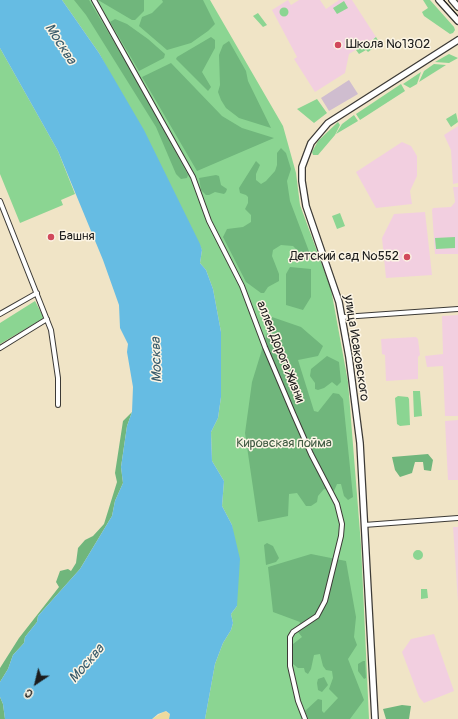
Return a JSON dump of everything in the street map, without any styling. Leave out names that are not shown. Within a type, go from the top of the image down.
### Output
[{"type":"street","name":"аллея Дорога Жизни","points":[[94,0],[193,177],[209,221],[242,286],[284,394],[339,510],[342,524],[341,536],[326,600],[317,616],[293,632],[290,637],[290,666],[298,701],[305,719]]},
{"type":"street","points":[[438,0],[458,21]]},
{"type":"street","points":[[452,0],[458,7]]},
{"type":"street","name":"улица Исаковского","points":[[375,719],[360,443],[343,317],[338,297],[305,202],[302,173],[306,153],[316,135],[331,120],[458,40]]},
{"type":"street","points":[[0,202],[47,319],[56,364],[58,405]]},
{"type":"street","points":[[0,314],[37,293]]},
{"type":"street","points":[[343,317],[458,308]]},
{"type":"street","points":[[0,348],[47,319]]},
{"type":"street","points":[[364,525],[458,518]]},
{"type":"shaded area","name":"Школа №1302","points":[[288,0],[291,5],[299,0],[320,0],[326,9],[339,0],[352,0],[376,37],[349,54],[345,73],[315,92],[294,59],[297,57],[272,10]]},
{"type":"shaded area","points":[[349,80],[358,94],[329,111],[321,98]]},
{"type":"shaded area","points":[[458,126],[458,183],[453,184],[451,150],[444,135]]},
{"type":"shaded area","points":[[402,142],[411,146],[417,156],[417,176],[410,191],[412,204],[376,208],[356,172]]},
{"type":"shaded area","points":[[453,187],[458,187],[458,254],[435,254],[432,210],[433,208],[451,207],[455,202]]},
{"type":"shaded area","name":"Детский сад №552","points":[[425,212],[432,275],[386,278],[382,238],[394,214]]},
{"type":"shaded area","points":[[458,315],[458,416],[445,416],[443,366],[427,367],[425,356],[443,354],[442,316]]},
{"type":"shaded area","points":[[416,337],[418,339],[420,355],[418,357],[418,379],[386,381],[385,355],[382,354],[381,339]]},
{"type":"shaded area","points":[[458,420],[458,480],[448,480],[445,421]]},
{"type":"shaded area","points":[[453,527],[458,527],[458,602]]},
{"type":"shaded area","points":[[434,634],[454,691],[424,703],[419,697],[402,652],[411,639]]},
{"type":"green space","name":"Кировская пойма","points":[[62,0],[210,0],[283,126],[296,173],[300,205],[331,289],[348,382],[361,545],[369,719],[205,719],[215,664],[223,643],[231,630],[233,623],[231,614],[237,606],[232,525],[222,506],[224,481],[212,461],[211,432],[218,418],[221,397],[221,332],[213,289],[206,270],[200,263],[202,250],[99,53]]},
{"type":"green space","points":[[74,0],[89,0],[133,74],[188,175],[187,178],[181,179],[176,174],[156,127],[86,15]]},
{"type":"green space","points":[[98,0],[144,0],[144,11],[135,20],[132,20]]},
{"type":"green space","points":[[162,0],[203,0],[215,24],[191,43],[167,50],[139,26],[142,17],[152,13],[163,2]]},
{"type":"green space","points":[[423,0],[430,0],[454,27],[455,30],[453,33],[450,34],[424,16],[422,12],[428,8]]},
{"type":"green space","points":[[344,1],[348,8],[337,14],[333,8]]},
{"type":"green space","points":[[282,8],[286,8],[288,12],[286,16],[282,16],[280,14],[280,10]]},
{"type":"green space","points":[[258,13],[267,25],[263,27],[253,16]]},
{"type":"green space","points":[[115,19],[127,24],[148,39],[165,54],[164,58],[139,71],[110,22]]},
{"type":"green space","points":[[211,37],[215,40],[215,48],[202,72],[211,87],[208,91],[176,59]]},
{"type":"green space","points":[[376,37],[380,44],[377,43],[374,45],[379,44],[368,52],[366,50],[359,54],[356,50],[367,43],[370,48],[372,46],[370,42]]},
{"type":"green space","points":[[229,41],[246,71],[248,81],[271,128],[239,118],[226,108],[221,100],[218,92],[220,85],[219,55],[223,45]]},
{"type":"green space","points":[[0,48],[58,151],[75,194],[61,200],[63,205],[20,223],[0,174]]},
{"type":"green space","points":[[449,54],[458,58],[449,63],[435,62]]},
{"type":"green space","points":[[171,63],[222,116],[242,128],[274,138],[197,171],[142,77]]},
{"type":"green space","points":[[434,64],[446,65],[419,82],[424,71]]},
{"type":"green space","points":[[421,72],[417,84],[410,88],[403,84]]},
{"type":"green space","points":[[401,84],[405,91],[360,120],[356,114]]},
{"type":"green space","points":[[317,99],[327,113],[314,123],[297,109]]},
{"type":"green space","points":[[456,113],[458,122],[451,127],[446,119]]},
{"type":"green space","points":[[354,115],[358,121],[336,134],[342,124]]},
{"type":"green space","points":[[338,122],[340,125],[335,135],[318,155],[313,155],[312,152],[318,141]]},
{"type":"green space","points":[[281,148],[286,153],[291,169],[287,181],[290,201],[310,254],[304,257],[293,246],[281,245],[273,250],[272,256],[279,274],[279,281],[268,287],[264,293],[261,293],[246,282],[223,237],[227,229],[243,227],[251,222],[251,215],[245,209],[248,203],[248,197],[240,193],[239,188],[256,161],[260,165],[256,174],[256,180],[261,184],[266,181],[275,171],[277,165],[277,153]]},
{"type":"green space","points":[[216,175],[219,176],[221,185],[227,189],[226,192],[224,194],[215,192],[206,195],[201,190],[199,178]]},
{"type":"green space","points":[[340,213],[345,226],[337,229],[332,216]]},
{"type":"green space","points":[[455,237],[455,248],[436,249],[435,238]]},
{"type":"green space","points":[[290,267],[311,269],[311,297],[303,310],[286,305],[286,274]]},
{"type":"green space","points":[[35,301],[44,318],[0,344],[0,323]]},
{"type":"green space","points":[[272,317],[301,327],[323,346],[318,356],[298,360],[314,411],[318,412],[333,393],[339,394],[343,399],[353,497],[348,500],[344,496],[341,484],[337,484],[334,491],[324,489],[318,496],[317,502],[311,506],[306,506],[297,493],[289,494],[288,516],[258,522],[245,433],[252,382]]},
{"type":"green space","points":[[327,356],[339,362],[341,382],[337,386],[332,382],[324,388],[318,390],[315,389],[315,383],[310,376],[311,369]]},
{"type":"green space","points":[[413,391],[420,391],[422,416],[414,417]]},
{"type":"green space","points":[[398,396],[408,397],[409,399],[410,425],[400,426],[397,424],[395,398]]},
{"type":"green space","points":[[132,412],[127,426],[121,467],[123,483],[115,501],[112,516],[80,569],[38,616],[37,622],[25,637],[24,643],[13,655],[8,669],[0,682],[0,668],[19,638],[59,587],[56,582],[60,571],[68,569],[71,571],[76,563],[78,548],[85,540],[93,536],[104,524],[117,482],[115,473],[123,421]]},
{"type":"green space","points":[[428,454],[433,460],[431,471],[424,470],[423,462],[415,462],[412,473],[400,477],[395,470],[392,457]]},
{"type":"green space","points":[[267,543],[273,546],[279,558],[276,562],[266,565],[264,545]]},
{"type":"green space","points":[[418,550],[423,555],[418,560],[413,555]]},
{"type":"green space","points":[[311,554],[346,561],[356,617],[354,637],[357,645],[348,659],[364,700],[350,719],[308,719],[305,711],[318,699],[322,700],[322,711],[324,713],[338,698],[329,689],[333,678],[332,671],[326,670],[323,666],[320,654],[314,655],[311,669],[308,674],[305,672],[304,668],[298,668],[293,664],[293,644],[302,637],[298,632],[300,622],[273,612],[268,567]]},
{"type":"green space","points":[[421,589],[427,589],[428,598],[421,599]]},
{"type":"green space","points":[[365,661],[366,678],[364,679],[358,671],[358,664]]},
{"type":"green space","points":[[324,677],[328,685],[322,692],[318,690],[317,683],[318,679]]},
{"type":"green space","points":[[0,697],[3,704],[5,719],[0,719]]},
{"type":"green space","points":[[402,705],[411,706],[409,719],[386,719],[383,709]]},
{"type":"sand","points":[[165,711],[170,714],[169,719],[152,719]]},
{"type":"water","name":"Москва","points":[[0,0],[62,0],[99,53],[144,130],[202,250],[200,263],[206,270],[213,289],[221,332],[221,397],[218,418],[211,432],[212,461],[224,481],[222,506],[232,525],[240,559],[237,606],[231,614],[233,623],[231,630],[223,643],[215,664],[205,719],[169,719],[170,714],[166,711],[158,714],[152,719],[5,719],[3,704],[0,697],[0,682],[8,669],[13,655],[24,643],[25,637],[37,622],[38,616],[80,569],[112,516],[115,501],[123,483],[121,467],[127,426],[132,412],[133,387],[127,352],[128,344],[120,328],[119,305],[103,260],[58,151],[0,48]]},
{"type":"tram line","points":[[444,0],[458,16]]},
{"type":"place","name":"Школа №1302","points":[[338,45]]},
{"type":"place","name":"Башня","points":[[51,237]]},
{"type":"place","name":"Детский сад №552","points":[[407,257]]}]
